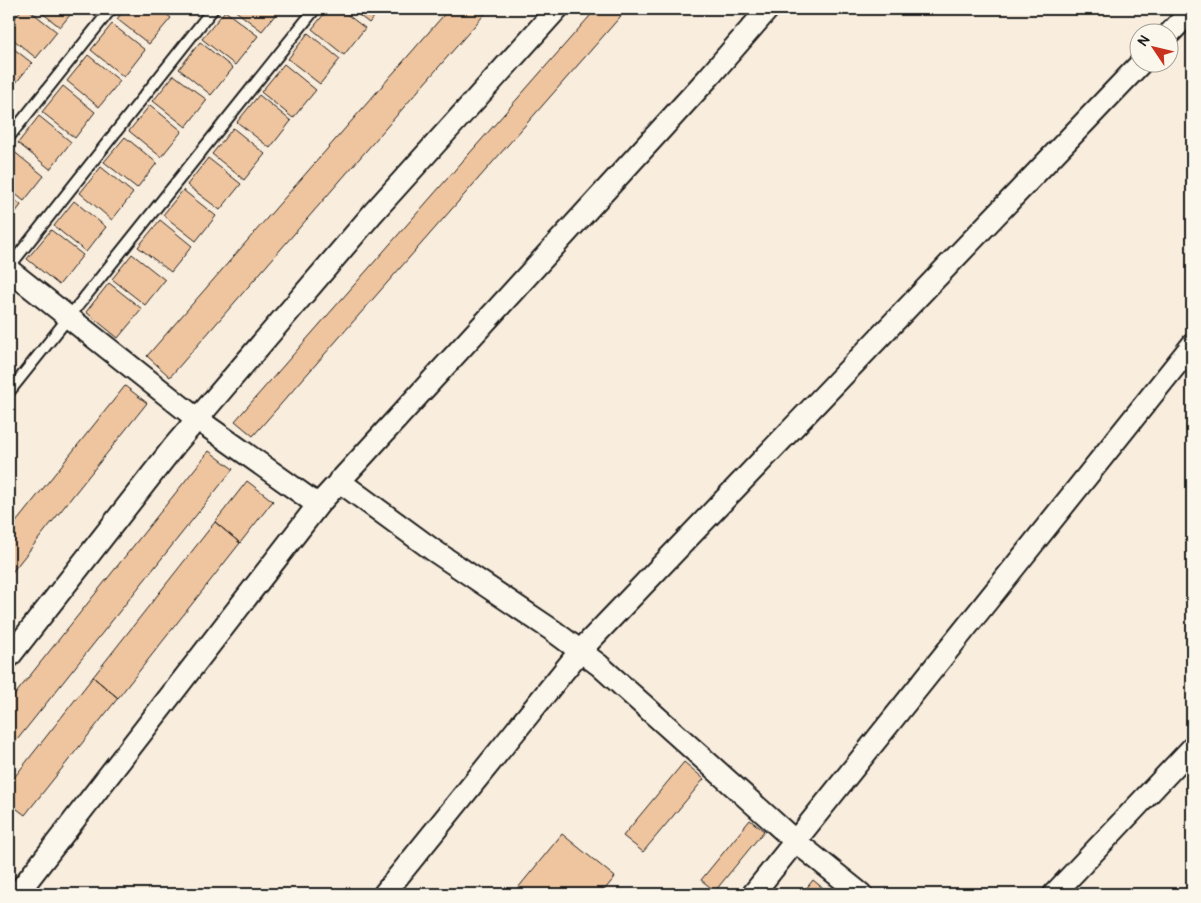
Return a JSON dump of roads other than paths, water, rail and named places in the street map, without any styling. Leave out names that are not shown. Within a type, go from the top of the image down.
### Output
[{"type":"street","points":[[9,657],[175,445],[373,213],[557,9]]},
{"type":"street","points":[[17,894],[318,504],[708,78],[768,9]]},
{"type":"street","points":[[1178,24],[1192,10]]},
{"type":"street","points":[[384,894],[580,651],[1132,72]]},
{"type":"street","points":[[9,268],[197,419],[318,504]]},
{"type":"street","points":[[752,894],[1192,345]]},
{"type":"street","points":[[339,481],[433,550],[552,630],[599,666],[795,841],[861,894]]},
{"type":"street","points":[[1054,894],[1192,748]]},
{"type":"lane","points":[[9,137],[111,9]]},
{"type":"lane","points":[[9,268],[213,9]]},
{"type":"lane","points":[[9,392],[316,9]]}]
